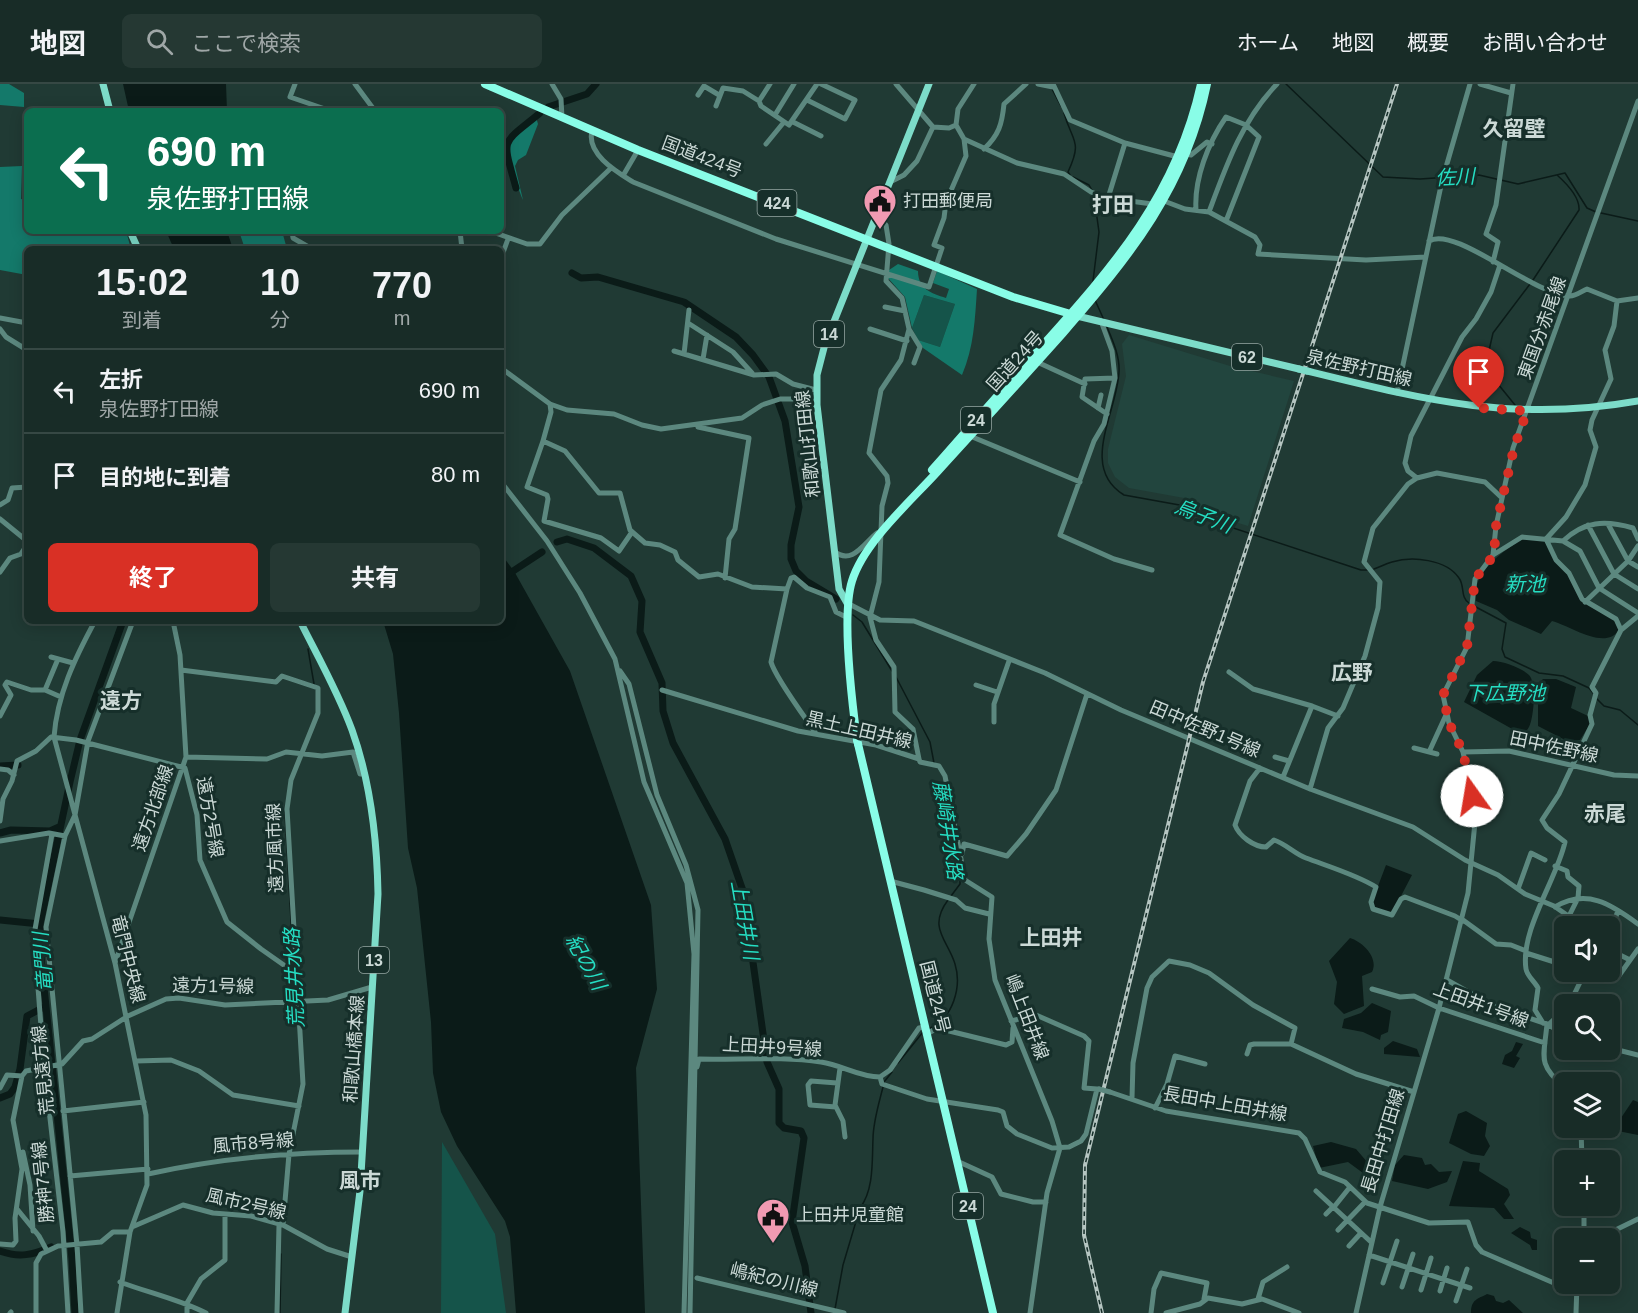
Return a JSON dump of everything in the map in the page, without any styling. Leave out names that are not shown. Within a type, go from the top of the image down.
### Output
[{"type":"highway","name":"国道424号","points":[[485,84],[638,150],[868,238],[1013,297],[1074,315]]},
{"type":"highway","name":"国道24号","points":[[1182,155],[1201,84]]},
{"type":"highway","name":"国道24号","points":[[993,1313],[858,742],[844,616],[845,601],[852,567],[880,531],[1098,288],[1160,201],[1182,155],[1207,84]]},
{"type":"highway","name":"国道24号","points":[[880,531],[1037,362],[1074,315]]},
{"type":"highway","name":"国道24号","points":[[845,601],[852,687]]},
{"type":"main road","points":[[103,84],[109,108]]},
{"type":"main road","name":"和歌山打田線","points":[[845,601],[834,551],[817,405],[816,390],[820,359],[929,84]]},
{"type":"main road","name":"泉佐野打田線","points":[[1074,315],[1397,393],[1479,408],[1527,411],[1597,407],[1638,401]]},
{"type":"main road","name":"和歌山橋本線","points":[[301,624],[341,704],[365,774],[377,849],[378,894],[362,1152],[345,1313]]},
{"type":"street","points":[[295,84],[290,98],[322,108]]},
{"type":"street","points":[[355,84],[373,108]]},
{"type":"street","points":[[552,84],[561,100],[562,118]]},
{"type":"street","points":[[743,91],[748,84]]},
{"type":"street","points":[[759,101],[770,84]]},
{"type":"street","points":[[775,115],[794,84]]},
{"type":"street","points":[[716,106],[723,88],[743,91],[789,125],[793,122],[807,100],[819,84],[855,100],[845,119],[807,100]]},
{"type":"street","points":[[896,84],[933,128]]},
{"type":"street","points":[[592,131],[590,138],[594,149],[611,168],[624,174],[633,182],[699,210],[857,266],[929,286],[942,248],[934,245],[944,219],[946,202],[964,163],[964,139],[956,125],[958,109],[974,84]]},
{"type":"street","points":[[984,149],[996,138],[1002,125],[1004,104],[1026,84]]},
{"type":"street","points":[[1038,84],[1052,86],[1070,120],[1125,143],[1182,155],[1191,155],[1207,142],[1212,144]]},
{"type":"street","points":[[1397,393],[1443,178],[1470,84]]},
{"type":"street","points":[[1480,84],[1511,93]]},
{"type":"street","points":[[1493,262],[1498,242],[1486,234],[1492,219],[1513,84]]},
{"type":"street","points":[[1209,212],[1227,162],[1246,125],[1276,85]]},
{"type":"street","points":[[698,95],[704,86],[719,95]]},
{"type":"street","name":"東国分赤尾線","points":[[1494,555],[1496,526],[1514,448],[1638,101]]},
{"type":"street","points":[[1196,210],[1194,190],[1212,144],[1226,117],[1246,125],[1259,137],[1226,221]]},
{"type":"street","points":[[766,144],[784,122]]},
{"type":"street","points":[[793,122],[821,136]]},
{"type":"street","points":[[890,182],[904,175],[917,161],[924,151],[927,134],[933,128],[949,128],[956,125]]},
{"type":"street","points":[[964,139],[1017,163],[1064,174],[1093,193],[1108,198],[1152,204],[1160,201],[1209,212],[1255,237],[1260,245],[1258,254],[1366,260],[1426,257]]},
{"type":"street","points":[[1108,198],[1125,143]]},
{"type":"street","points":[[624,174],[638,150]]},
{"type":"street","points":[[497,234],[531,245],[540,244],[562,215],[611,168]]},
{"type":"street","points":[[877,216],[886,225],[889,247],[886,280],[902,298],[909,329],[920,347],[914,363]]},
{"type":"street","points":[[292,234],[293,238],[307,246]]},
{"type":"street","points":[[1429,241],[1443,238],[1463,244],[1474,253],[1538,287],[1569,296],[1587,289],[1617,301],[1638,298]]},
{"type":"street","points":[[504,250],[508,239]]},
{"type":"street","points":[[1416,478],[1406,467],[1411,436],[1462,337],[1476,319],[1491,292],[1500,265]]},
{"type":"street","points":[[1546,539],[1566,517],[1585,485],[1596,447],[1590,430],[1597,407],[1610,383],[1605,350],[1614,326],[1617,301]]},
{"type":"street","points":[[885,308],[905,311]]},
{"type":"street","points":[[684,354],[689,310]]},
{"type":"street","points":[[0,318],[24,322]]},
{"type":"street","points":[[1101,321],[1112,351],[1115,378],[1107,414],[1060,535],[1114,559],[1152,570]]},
{"type":"street","points":[[688,323],[733,352],[754,375]]},
{"type":"street","points":[[870,329],[907,341]]},
{"type":"street","points":[[870,617],[879,582],[880,531],[887,476],[869,453],[881,390],[901,360],[909,329]]},
{"type":"street","points":[[0,330],[6,337],[24,346]]},
{"type":"street","points":[[703,360],[707,335]]},
{"type":"street","points":[[675,351],[754,375],[781,375],[793,384],[816,390]]},
{"type":"street","points":[[1037,362],[1085,384]]},
{"type":"street","points":[[504,370],[550,404],[567,410],[614,414],[654,428],[694,426],[742,418],[762,405],[780,399],[794,399],[817,405]]},
{"type":"street","points":[[1107,414],[1082,396],[1085,379],[1115,378]]},
{"type":"street","points":[[1098,408],[1101,395]]},
{"type":"street","points":[[550,404],[551,412],[543,441],[527,487],[547,495],[544,521],[594,535],[620,551],[629,532],[632,532]]},
{"type":"street","points":[[694,426],[749,438],[735,529],[729,539],[725,578]]},
{"type":"street","points":[[970,436],[1080,482]]},
{"type":"street","points":[[543,441],[565,451],[599,493],[620,493],[632,532],[645,543],[660,545],[675,552],[678,560],[699,577],[718,574],[752,587],[786,589]]},
{"type":"street","points":[[1310,789],[1328,728],[1338,716],[1365,656],[1378,608],[1380,582],[1364,562],[1370,534],[1408,484],[1416,478],[1437,473],[1485,482],[1502,498]]},
{"type":"street","points":[[504,486],[547,541],[580,593],[619,670],[629,684],[657,795],[686,865],[695,896],[699,933],[690,1313]]},
{"type":"street","points":[[0,505],[8,500],[12,488],[24,487]]},
{"type":"street","points":[[0,519],[24,540]]},
{"type":"street","points":[[1563,541],[1575,530],[1588,525],[1608,524],[1633,528],[1638,539]]},
{"type":"street","points":[[1608,524],[1628,561],[1638,567]]},
{"type":"street","points":[[1588,525],[1614,574],[1638,589]]},
{"type":"street","points":[[834,551],[844,557],[851,556],[880,531]]},
{"type":"street","points":[[1554,1028],[1546,1024],[1495,1007],[1447,980],[1463,920],[1476,812],[1463,752],[1446,714],[1443,695],[1467,647],[1475,579],[1494,555],[1522,537],[1563,541],[1580,551],[1599,588],[1638,615],[1621,630],[1592,687],[1595,696],[1590,715],[1592,724],[1559,794],[1542,820],[1547,828],[1565,842],[1555,866],[1545,903],[1531,929],[1526,952],[1526,972],[1538,988],[1535,1010],[1546,1024],[1547,1071],[1554,1078]]},
{"type":"street","points":[[1546,539],[1552,553],[1569,573],[1585,602],[1616,619],[1621,630]]},
{"type":"street","points":[[1585,602],[1628,561],[1638,546]]},
{"type":"street","points":[[0,572],[10,558],[21,554],[24,548]]},
{"type":"street","points":[[815,732],[788,688],[774,674],[771,662],[786,589],[791,578],[794,577],[807,588],[830,597],[836,612],[844,616]]},
{"type":"street","name":"田中佐野1号線","points":[[845,601],[870,617],[880,620],[914,621],[1009,661],[1045,673],[1088,694],[1310,789],[1413,826],[1470,863],[1498,875],[1518,889],[1569,916]]},
{"type":"street","name":"黒土上田井線","points":[[870,617],[876,640],[894,667],[896,712],[913,729],[919,759]]},
{"type":"street","name":"竜門中央線","points":[[94,624],[73,663],[61,697],[54,737],[115,963],[128,1016],[144,1102],[148,1172],[145,1192],[131,1230],[120,1282],[117,1313]]},
{"type":"street","name":"荒見遠方線","points":[[81,1313],[77,1245],[57,1065],[46,927],[64,836],[74,812],[88,743],[132,624]]},
{"type":"street","name":"遠方北部線","points":[[115,963],[186,757],[181,670],[173,624]]},
{"type":"street","points":[[51,657],[73,663]]},
{"type":"street","points":[[45,690],[58,659]]},
{"type":"street","points":[[994,722],[997,692],[1009,661]]},
{"type":"street","name":"遠方風市線","points":[[181,670],[276,682],[282,676],[315,688],[318,713],[289,787],[287,809],[303,1084],[288,1154],[281,1225],[278,1313]]},
{"type":"street","points":[[619,670],[644,782],[687,883],[691,915],[694,954],[684,1216],[684,1313]]},
{"type":"street","points":[[1228,672],[1253,689],[1338,716]]},
{"type":"street","points":[[0,716],[11,695],[5,685],[7,682],[32,690],[45,690],[61,697]]},
{"type":"street","points":[[976,685],[997,692]]},
{"type":"street","name":"黒土上田井線","points":[[664,691],[798,731],[815,732],[888,748],[919,759]]},
{"type":"street","points":[[961,863],[964,844],[1007,856],[1026,834],[1056,790],[1088,694]]},
{"type":"street","points":[[1282,777],[1312,706]]},
{"type":"street","points":[[1429,752],[1446,714]]},
{"type":"street","points":[[0,820],[3,799],[14,776],[16,766],[38,750],[44,741],[54,737]]},
{"type":"street","name":"遠方2号線","points":[[54,737],[76,740],[183,768],[197,815],[200,860],[227,922],[261,949],[295,970]]},
{"type":"street","points":[[1414,748],[1437,754]]},
{"type":"street","name":"田中佐野線","points":[[1463,752],[1509,751],[1614,775],[1638,776]]},
{"type":"street","points":[[186,757],[267,759],[286,752],[322,756],[353,752],[360,774],[365,774]]},
{"type":"street","points":[[1275,757],[1289,761]]},
{"type":"street","name":"嶋上田井線","points":[[919,759],[920,762],[935,766],[946,778],[965,880],[992,897],[988,939],[995,980],[1041,1093],[1060,1149]]},
{"type":"street","points":[[1260,768],[1250,781],[1235,825],[1236,829],[1254,845],[1266,847],[1274,840],[1277,841],[1305,858],[1375,886],[1371,905],[1377,912],[1391,916],[1401,899],[1405,897],[1463,920],[1497,944],[1511,945],[1554,962]]},
{"type":"street","points":[[0,769],[8,770],[14,776]]},
{"type":"street","points":[[0,841],[52,834],[64,836]]},
{"type":"street","name":"勝神7号線","points":[[52,834],[34,924],[64,1244],[68,1313]]},
{"type":"street","points":[[1518,889],[1531,853],[1545,860]]},
{"type":"street","points":[[1555,866],[1567,871],[1568,877],[1578,884],[1578,897],[1569,916]]},
{"type":"street","points":[[890,881],[950,898],[965,908],[989,914]]},
{"type":"street","points":[[1556,908],[1570,898],[1578,897],[1604,903],[1638,924]]},
{"type":"street","points":[[1616,916],[1618,911]]},
{"type":"street","points":[[1620,975],[1634,959],[1638,949]]},
{"type":"street","points":[[1132,1098],[1133,1063],[1147,988],[1152,977],[1169,961],[1190,965],[1209,973],[1253,1005],[1295,1028],[1291,1044]]},
{"type":"street","name":"長田中打田線","points":[[1356,1313],[1380,1207],[1447,980]]},
{"type":"street","name":"遠方1号線","points":[[57,1065],[65,1062],[79,1044],[92,1039],[128,1016],[166,999],[179,998],[225,1005],[297,999],[328,999],[372,987]]},
{"type":"street","name":"上田井1号線","points":[[1372,989],[1400,997],[1414,996],[1439,1008],[1545,1043]]},
{"type":"street","points":[[1011,1021],[1036,1015],[1084,1036],[1089,1041],[1084,1088],[1098,1089],[1086,1134],[1077,1144],[1060,1149],[1048,1185],[1032,1313]]},
{"type":"street","points":[[1546,1024],[1554,1018]]},
{"type":"street","points":[[882,1082],[919,1028],[926,1030],[937,1028],[1006,1045],[1012,1042],[1013,1028]]},
{"type":"street","points":[[1247,1054],[1250,1046],[1254,1044],[1291,1044],[1356,1074],[1414,1092]]},
{"type":"street","points":[[1620,1050],[1638,1055]]},
{"type":"street","points":[[1155,1108],[1167,1084],[1175,1056],[1206,1064]]},
{"type":"street","points":[[136,1061],[166,1059],[199,1071],[233,1095],[298,1106]]},
{"type":"street","name":"上田井9号線","points":[[694,1074],[699,1059],[822,1062],[927,1099],[998,1110],[1003,1112],[1005,1122],[1012,1131],[1052,1148],[1060,1149]]},
{"type":"street","points":[[0,1244],[13,1245],[16,1241],[22,1168],[14,1116],[20,1076],[26,1071],[57,1065]]},
{"type":"street","points":[[840,1068],[836,1107],[843,1122],[845,1137]]},
{"type":"street","points":[[0,1088],[7,1075],[20,1076]]},
{"type":"street","points":[[836,1107],[810,1105],[808,1085],[811,1081],[837,1083]]},
{"type":"street","name":"長田中上田井線","points":[[1098,1089],[1132,1098],[1155,1108],[1299,1133],[1305,1139],[1320,1172],[1350,1187],[1365,1202],[1429,1223],[1468,1222],[1476,1245],[1482,1252],[1554,1283]]},
{"type":"street","points":[[63,1111],[144,1102]]},
{"type":"street","points":[[14,1116],[27,1166],[33,1230]]},
{"type":"street","name":"風市8号線","points":[[70,1176],[148,1172],[211,1161],[288,1154],[362,1152]]},
{"type":"street","points":[[957,1161],[992,1178],[1001,1194],[1046,1203]]},
{"type":"street","points":[[1326,1214],[1350,1187]]},
{"type":"street","points":[[1315,1201],[1318,1193],[1371,1242]]},
{"type":"street","points":[[1338,1230],[1365,1202]]},
{"type":"street","name":"風市2号線","points":[[46,1250],[64,1244],[101,1242],[113,1232],[131,1230],[183,1205],[225,1214],[251,1216],[281,1225],[327,1249],[352,1257]]},
{"type":"street","points":[[17,1209],[46,1250],[38,1257],[36,1263],[36,1313]]},
{"type":"street","points":[[187,1313],[186,1305],[201,1279],[224,1263],[225,1214]]},
{"type":"street","points":[[1620,1228],[1638,1219]]},
{"type":"street","points":[[1349,1246],[1361,1233]]},
{"type":"street","points":[[1383,1283],[1397,1241]]},
{"type":"street","points":[[1402,1287],[1413,1254]]},
{"type":"street","points":[[1369,1255],[1470,1288]]},
{"type":"street","points":[[1421,1290],[1431,1258]]},
{"type":"street","points":[[1258,1299],[1263,1281],[1287,1267]]},
{"type":"street","points":[[1440,1291],[1447,1268]]},
{"type":"street","points":[[690,1269],[697,1278],[690,1291]]},
{"type":"street","points":[[1456,1301],[1467,1269]]},
{"type":"street","points":[[1151,1313],[1154,1289],[1161,1273],[1208,1283],[1204,1299],[1200,1304],[1166,1313]]},
{"type":"street","name":"嶋紀の川線","points":[[697,1278],[844,1313]]},
{"type":"street","points":[[120,1282],[206,1313]]},
{"type":"street","points":[[1576,1294],[1576,1313]]},
{"type":"street","points":[[1204,1299],[1242,1304],[1258,1299],[1268,1300],[1299,1313]]},
{"type":"shaded area","points":[[1129,335],[1230,366],[1294,381],[1248,526],[1206,513],[1197,507],[1195,500],[1129,488],[1115,477],[1108,463],[1108,449],[1126,376],[1122,344]]},
{"type":"green space","points":[[0,84],[9,84],[24,93],[24,107],[0,105]]},
{"type":"green space","points":[[536,117],[538,124],[526,155],[518,160],[515,166],[523,200],[512,169],[509,144],[515,133]]},
{"type":"green space","points":[[22,166],[21,199],[24,200],[24,234],[127,234],[130,246],[24,246],[24,274],[0,270],[0,167]]},
{"type":"green space","points":[[240,234],[283,234],[286,246],[244,246]]},
{"type":"green space","points":[[898,264],[918,271],[920,282],[926,289],[946,298],[949,289],[933,283],[937,271],[977,289],[975,322],[962,375],[923,348],[918,340],[940,347],[955,304],[924,295],[912,328],[905,297],[888,278],[889,270]]},
{"type":"green space","points":[[924,295],[955,304],[940,347],[918,340],[912,328]]},
{"type":"green space","points":[[442,1142],[495,1234],[506,1313],[441,1313]]},
{"type":"water","points":[[123,84],[226,84],[227,108],[128,108]]},
{"type":"water","points":[[167,234],[228,234],[232,246],[173,246]]},
{"type":"water","name":"新池","points":[[1524,538],[1545,541],[1568,574],[1582,601],[1614,620],[1619,630],[1613,636],[1597,638],[1552,621],[1541,634],[1509,620],[1497,610],[1476,601],[1478,581],[1483,572],[1498,556]]},
{"type":"water","name":"紀の川","points":[[504,558],[514,571],[570,671],[651,905],[657,989],[636,1068],[645,1313],[516,1313],[510,1237],[505,1221],[457,1146],[441,1112],[433,1073],[431,1022],[417,888],[408,848],[393,654],[384,624],[504,624]]},
{"type":"water","name":"下広野池","points":[[1493,661],[1517,667],[1526,672],[1531,679],[1534,703],[1527,730],[1514,730],[1464,702],[1477,675]]},
{"type":"water","points":[[1543,679],[1556,679],[1576,687],[1571,708],[1588,716],[1590,724],[1580,740],[1567,741],[1538,726],[1538,684]]},
{"type":"water","points":[[1386,865],[1412,875],[1391,915],[1378,911],[1372,902]]},
{"type":"water","points":[[1350,938],[1360,943],[1368,951],[1372,956],[1374,967],[1372,972],[1362,976],[1364,1006],[1344,1014],[1334,1004],[1337,982],[1329,961]]},
{"type":"water","points":[[1372,1003],[1391,1011],[1388,1032],[1381,1035],[1380,1040],[1363,1032],[1342,1028],[1344,1019],[1361,1013]]},
{"type":"water","points":[[1393,1041],[1417,1049],[1420,1057],[1384,1054],[1384,1048]]},
{"type":"water","points":[[1516,1042],[1523,1044],[1516,1056],[1520,1058],[1514,1068],[1502,1064],[1505,1055],[1512,1051]]},
{"type":"water","points":[[1633,1100],[1638,1102],[1638,1135],[1620,1131],[1620,1120]]},
{"type":"water","points":[[1466,1111],[1487,1123],[1485,1136],[1490,1146],[1484,1156],[1471,1154],[1449,1143],[1458,1114]]},
{"type":"water","points":[[1331,1142],[1356,1149],[1374,1170],[1363,1173],[1348,1162],[1319,1168],[1313,1146]]},
{"type":"water","points":[[1404,1155],[1422,1158],[1425,1165],[1431,1164],[1439,1172],[1452,1171],[1447,1182],[1428,1189],[1392,1181],[1395,1165]]},
{"type":"water","points":[[1463,1161],[1480,1163],[1479,1171],[1508,1189],[1510,1195],[1504,1204],[1514,1219],[1504,1219],[1494,1208],[1449,1206]]},
{"type":"water","points":[[1520,1227],[1530,1232],[1531,1238],[1537,1240],[1537,1250],[1532,1250],[1530,1245],[1511,1233]]},
{"type":"water","points":[[1487,1294],[1503,1303],[1509,1300],[1523,1313],[1471,1313],[1474,1302]]},
{"type":"waterway","name":"藤崎井水路","points":[[548,107],[587,94],[596,84]]},
{"type":"waterway","name":"佐川","points":[[1286,84],[1383,177],[1420,179],[1479,175],[1518,184],[1565,173],[1587,208],[1596,212]]},
{"type":"waterway","name":"烏子川","points":[[1052,89],[1061,106]]},
{"type":"waterway","name":"藤崎井水路","points":[[516,188],[508,159],[508,143],[517,131],[540,113]]},
{"type":"waterway","name":"烏子川","points":[[1064,113],[1075,141],[1075,153],[1068,172],[1070,175]]},
{"type":"waterway","points":[[1533,280],[1579,210],[1575,195],[1557,175]]},
{"type":"waterway","name":"烏子川","points":[[1073,177],[1089,185],[1093,192]]},
{"type":"waterway","name":"烏子川","points":[[1093,281],[1099,232],[1094,196]]},
{"type":"waterway","name":"佐川","points":[[1601,213],[1638,221]]},
{"type":"waterway","name":"藤崎井水路","points":[[572,273],[581,278],[598,277],[684,302],[736,337],[753,355],[769,377],[785,421],[799,507],[791,545],[791,559],[796,571],[806,581],[836,599]]},
{"type":"waterway","points":[[1515,405],[1485,368],[1493,333],[1530,284]]},
{"type":"waterway","name":"烏子川","points":[[1095,300],[1104,320]]},
{"type":"waterway","name":"烏子川","points":[[1107,327],[1116,349],[1119,366],[1117,388],[1102,455],[1104,470],[1111,483],[1124,495],[1185,506],[1203,518],[1361,570],[1369,570]]},
{"type":"waterway","name":"上田井川","points":[[557,542],[567,539],[594,548],[631,576],[642,601],[640,632],[662,683],[663,711],[673,743],[725,839],[743,891],[767,1062],[779,1089],[779,1123],[784,1128],[801,1131],[804,1138],[792,1222],[805,1266],[811,1313]]},
{"type":"waterway","name":"上田井川","points":[[504,577],[542,552]]},
{"type":"waterway","name":"烏子川","points":[[1374,569],[1409,559],[1437,563],[1459,578],[1464,598],[1469,603]]},
{"type":"waterway","name":"烏子川","points":[[1474,606],[1506,623],[1502,649],[1505,657],[1539,673],[1563,676],[1589,688],[1593,693]]},
{"type":"waterway","name":"藤崎井水路","points":[[853,615],[862,622],[892,671]]},
{"type":"waterway","name":"竜門川","points":[[75,1313],[72,1259],[41,958],[40,924],[80,740],[122,624]]},
{"type":"waterway","name":"荒見井水路","points":[[308,649],[314,684]]},
{"type":"waterway","name":"藤崎井水路","points":[[896,677],[930,742],[934,763]]},
{"type":"waterway","name":"烏子川","points":[[1597,699],[1604,706],[1620,710],[1638,725]]},
{"type":"waterway","points":[[0,766],[18,765]]},
{"type":"waterway","name":"藤崎井水路","points":[[945,791],[960,880],[960,884],[951,896]]},
{"type":"waterway","name":"荒見井水路","points":[[285,812],[293,957]]},
{"type":"waterway","points":[[0,833],[11,830],[50,831],[59,827]]},
{"type":"waterway","name":"藤崎井水路","points":[[930,1028],[945,1017],[956,992],[955,964],[939,926],[939,918],[948,900]]},
{"type":"waterway","points":[[0,920],[40,924]]},
{"type":"waterway","points":[[0,1098],[10,1094],[15,1087],[20,1069],[27,1016],[44,1007]]},
{"type":"waterway","name":"藤崎井水路","points":[[898,1063],[923,1032]]},
{"type":"waterway","name":"藤崎井水路","points":[[884,1082],[892,1072]]},
{"type":"waterway","name":"藤崎井水路","points":[[835,1309],[843,1265],[860,1208],[865,1201],[870,1184],[874,1126],[883,1087]]},
{"type":"waterway","points":[[0,1251],[26,1255],[51,1247]]},
{"type":"waterway","name":"荒見井水路","points":[[280,1313],[281,1254]]},
{"type":"railway","points":[[1102,1313],[1084,1235],[1085,1165],[1203,682],[1397,84]]},
{"type":"place","name":"打田郵便局","points":[[880,230]]},
{"type":"place","name":"上田井児童館","points":[[773,1244]]},
{"type":"district","name":"久留壁","points":[[1514,128]]},
{"type":"district","name":"打田","points":[[1113,204]]},
{"type":"district","name":"広野","points":[[1352,672]]},
{"type":"district","name":"遠方","points":[[121,700]]},
{"type":"district","name":"赤尾","points":[[1605,813]]},
{"type":"district","name":"上田井","points":[[1051,937]]},
{"type":"district","name":"風市","points":[[360,1180]]},
{"type":"route","points":[[1472,796],[1463,752],[1449,723],[1443,695],[1467,647],[1475,579],[1479,571],[1494,555],[1496,526],[1514,448],[1527,411],[1479,408]]}]
